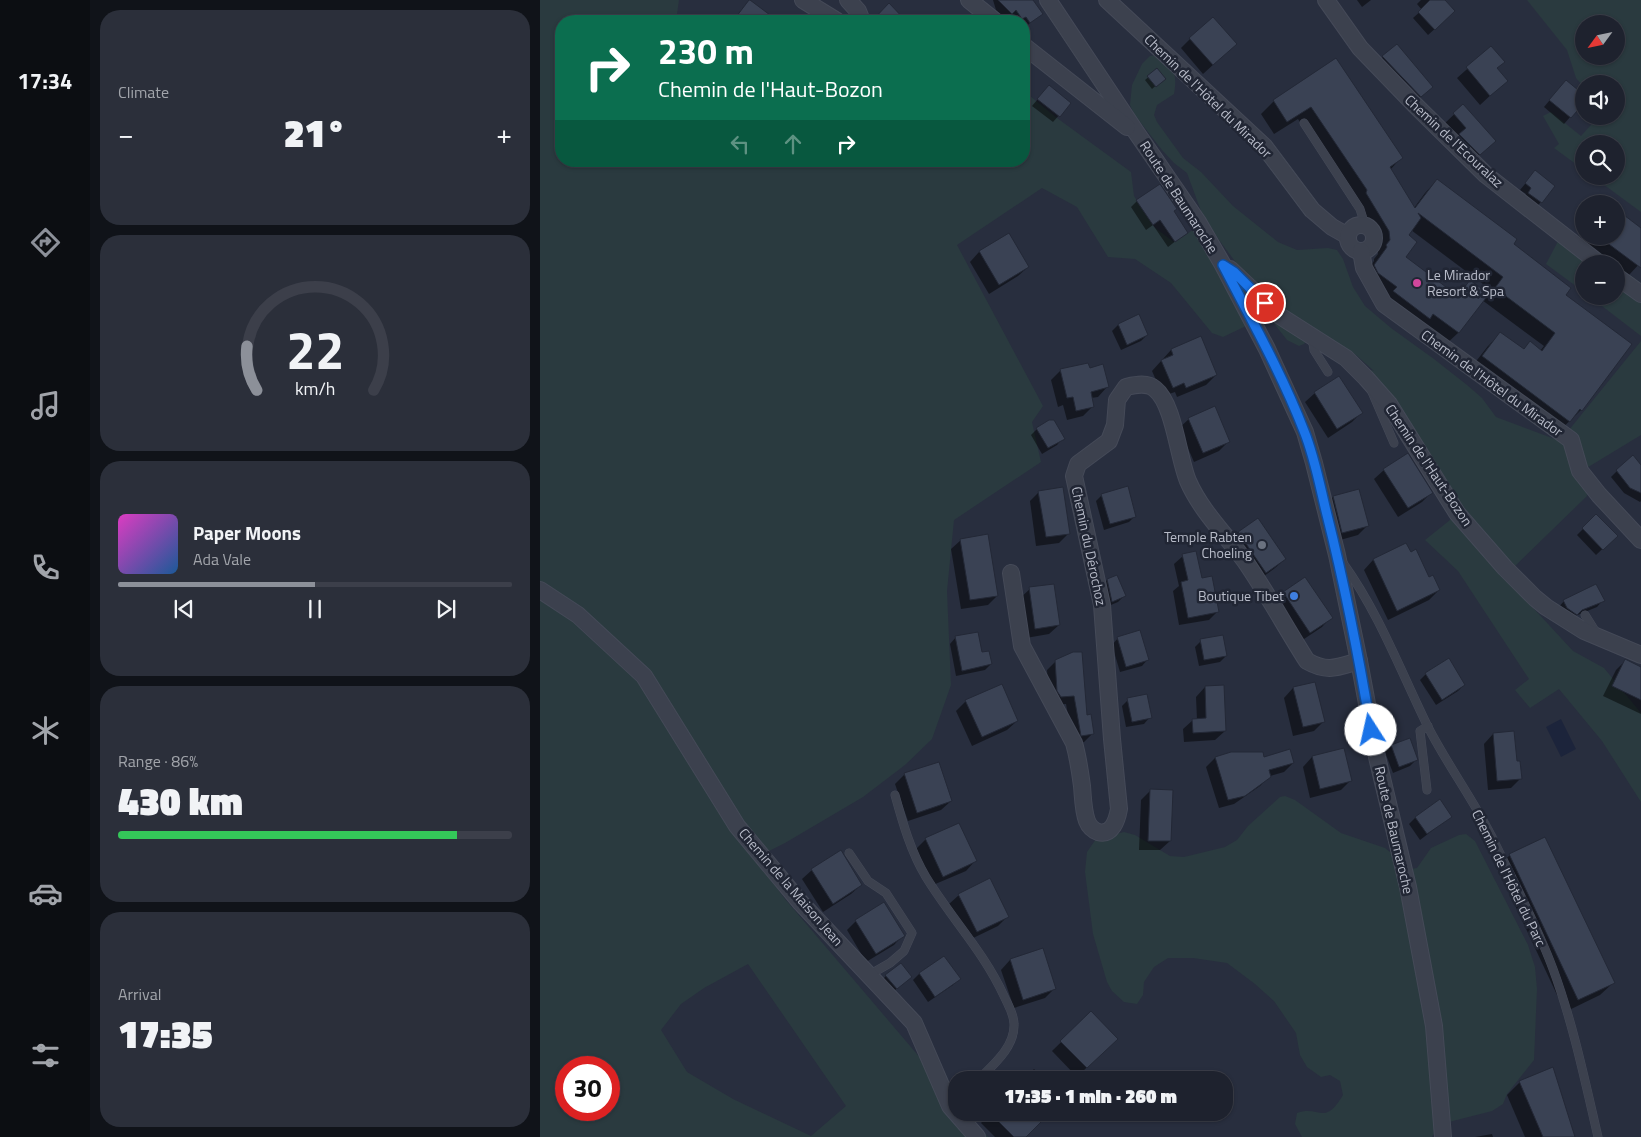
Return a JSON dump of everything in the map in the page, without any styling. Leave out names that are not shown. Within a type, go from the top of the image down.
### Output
[{"type":"street","points":[[803,0],[827,15]]},
{"type":"street","points":[[848,0],[860,15]]},
{"type":"street","points":[[969,0],[988,15]]},
{"type":"street","name":"Route de Baumaroche","points":[[1048,0],[1198,222],[1267,349],[1305,432],[1337,555],[1360,661],[1377,757],[1408,887],[1434,1026],[1443,1137]]},
{"type":"street","name":"Chemin de l'Hôtel du Mirador","points":[[1107,0],[1264,146],[1312,210],[1332,227],[1348,236]]},
{"type":"street","name":"Chemin de l'Ecouralaz","points":[[1326,0],[1360,48],[1486,175],[1588,255]]},
{"type":"street","points":[[1030,51],[1084,92],[1118,121],[1136,132]]},
{"type":"street","points":[[1365,225],[1372,230],[1374,238],[1372,246],[1365,251],[1361,251],[1351,246],[1348,236],[1352,228],[1365,225]]},
{"type":"street","name":"Chemin de l'Hôtel du Mirador","points":[[1361,251],[1364,268],[1384,304],[1571,440],[1580,471],[1598,495],[1641,540]]},
{"type":"street","name":"Chemin de l'Haut-Bozon","points":[[1223,265],[1234,272],[1280,316],[1346,358],[1368,381],[1393,411],[1457,514],[1505,568],[1546,607],[1584,631],[1641,655]]},
{"type":"street","points":[[1625,282],[1641,294]]},
{"type":"street","name":"Chemin du Dérochoz","points":[[1011,573],[1022,646],[1074,743],[1079,760],[1084,809],[1088,822],[1097,831],[1104,833],[1110,830],[1118,817],[1120,809],[1112,739],[1102,605],[1074,476],[1078,464],[1109,441],[1115,424],[1117,400],[1126,387],[1141,384],[1155,388],[1164,400],[1170,414],[1183,468],[1197,498],[1245,562],[1307,661],[1319,668],[1334,668],[1360,661]]},
{"type":"street","name":"Chemin de la Maison Jean","points":[[540,590],[578,615],[644,676],[737,826],[800,902],[914,1023],[948,1093]]},
{"type":"street","name":"Chemin de la Maison Jean","points":[[961,1121],[966,1133]]},
{"type":"lane","points":[[1304,123],[1360,209],[1365,225]]},
{"type":"lane","points":[[1311,336],[1314,350],[1328,372]]},
{"type":"lane","points":[[1368,381],[1394,443]]},
{"type":"lane","name":"Chemin de l'Hôtel du Parc","points":[[1337,555],[1358,584],[1428,726],[1490,833],[1553,969],[1582,1069],[1598,1137]]},
{"type":"lane","points":[[1585,615],[1599,638]]},
{"type":"lane","points":[[1427,790],[1420,731],[1428,726]]},
{"type":"lane","points":[[895,795],[910,847],[919,864],[941,899],[986,961],[1012,1014],[1014,1024],[1013,1036],[1008,1048],[986,1071]]},
{"type":"lane","points":[[849,853],[868,880],[886,893],[912,933],[904,951],[869,975]]},
{"type":"shaded area","points":[[540,0],[679,0],[677,15],[555,15],[555,167],[1030,167],[1030,96],[1131,172],[1134,196],[1154,227],[1174,242],[1196,228],[1246,326],[1223,337],[1212,333],[1171,283],[1135,259],[1108,257],[1077,207],[1042,188],[957,245],[1043,406],[1032,422],[1041,462],[954,520],[947,591],[951,685],[932,739],[905,765],[863,797],[785,843],[755,858],[785,899],[948,1091],[948,1121],[974,1121],[988,1137],[540,1137]],"holes":[[[748,964],[846,1106],[811,1136],[733,1099],[687,1072],[661,1030],[681,1004],[704,988]]]},
{"type":"shaded area","points":[[1527,0],[1641,0],[1641,212],[1625,200],[1625,195],[1618,195],[1604,185],[1625,185],[1625,135],[1582,135],[1591,125],[1625,125],[1625,75],[1575,75],[1567,50]]},
{"type":"shaded area","points":[[1157,55],[1173,71],[1175,87],[1174,94],[1157,105],[1154,115],[1183,158],[1201,172],[1233,206],[1278,242],[1297,250],[1328,248],[1337,250],[1343,259],[1353,287],[1365,306],[1467,385],[1482,398],[1496,417],[1560,441],[1641,341],[1641,435],[1585,469],[1587,496],[1513,568],[1523,597],[1573,651],[1604,668],[1641,713],[1641,802],[1602,741],[1559,689],[1530,708],[1515,690],[1529,679],[1458,571],[1425,540],[1455,516],[1385,406],[1344,361],[1374,371],[1356,355],[1321,332],[1316,331],[1304,344],[1299,346],[1287,340],[1257,302],[1237,264],[1201,211],[1187,173],[1162,150],[1134,114],[1130,105],[1132,85],[1142,64],[1150,56]]},
{"type":"shaded area","points":[[1551,112],[1580,135],[1575,135],[1575,163],[1554,148],[1559,144],[1543,116]]},
{"type":"shaded area","points":[[1565,228],[1575,235],[1575,245],[1588,245],[1602,255],[1575,255],[1575,285],[1546,264]]},
{"type":"shaded area","points":[[1625,271],[1641,283],[1641,336],[1601,305],[1625,305]]},
{"type":"shaded area","points":[[1285,796],[1295,800],[1341,833],[1385,848],[1411,869],[1417,868],[1431,848],[1459,835],[1466,834],[1475,841],[1528,945],[1535,967],[1537,989],[1534,1060],[1507,1094],[1503,1104],[1492,1111],[1449,1122],[1437,1128],[1432,1137],[1302,1137],[1295,1124],[1297,1113],[1311,1111],[1326,1113],[1331,1110],[1337,1105],[1343,1095],[1340,1081],[1330,1075],[1321,1077],[1307,1067],[1300,1055],[1296,1033],[1274,1001],[1255,984],[1227,963],[1193,958],[1168,958],[1154,967],[1144,982],[1143,995],[1137,1004],[1124,1002],[1112,991],[1107,982],[1093,934],[1085,872],[1087,852],[1096,839],[1124,832],[1135,835],[1170,856],[1184,857],[1225,847],[1237,840],[1248,826],[1280,797]]},
{"type":"water","points":[[1561,719],[1576,749],[1561,757],[1546,727]]},
{"type":"building","points":[[750,0],[770,15],[738,15]]},
{"type":"building","points":[[998,0],[1033,0],[1043,14],[1030,23],[1030,15],[1019,15],[1016,10],[1012,14]]},
{"type":"building","points":[[1430,0],[1445,0],[1455,11],[1435,30],[1418,12]]},
{"type":"building","points":[[889,3],[900,15],[878,15]]},
{"type":"building","points":[[1213,17],[1237,44],[1213,65],[1189,38]]},
{"type":"building","points":[[1397,44],[1433,87],[1421,97],[1382,56]]},
{"type":"building","points":[[1491,46],[1505,62],[1497,68],[1508,81],[1490,96],[1466,67]]},
{"type":"building","points":[[1336,58],[1403,158],[1390,167],[1415,208],[1437,179],[1517,239],[1514,244],[1571,288],[1566,295],[1575,302],[1575,305],[1579,305],[1632,344],[1582,411],[1580,409],[1570,422],[1482,356],[1500,332],[1524,349],[1530,341],[1542,351],[1555,333],[1495,288],[1503,277],[1418,213],[1421,218],[1409,235],[1417,242],[1406,257],[1458,296],[1470,280],[1489,294],[1459,333],[1433,314],[1430,319],[1393,291],[1397,287],[1378,273],[1374,265],[1390,240],[1389,231],[1366,193],[1367,190],[1311,107],[1287,122],[1273,100]]},
{"type":"building","points":[[1157,68],[1166,79],[1156,87],[1147,76]]},
{"type":"building","points":[[1566,80],[1575,88],[1575,113],[1571,118],[1549,100]]},
{"type":"building","points":[[1049,85],[1071,103],[1060,117],[1037,99]]},
{"type":"building","points":[[1463,104],[1496,141],[1480,155],[1459,134],[1466,128],[1453,113]]},
{"type":"building","points":[[1535,170],[1555,186],[1542,203],[1528,193],[1531,188],[1525,183]]},
{"type":"building","points":[[1160,184],[1177,209],[1174,211],[1188,233],[1175,242],[1160,220],[1153,225],[1136,200]]},
{"type":"building","points":[[1625,216],[1641,228],[1641,268],[1610,245],[1625,245]]},
{"type":"building","points":[[1009,233],[1029,267],[999,285],[979,251]]},
{"type":"building","points":[[1139,314],[1148,335],[1127,345],[1118,324]]},
{"type":"building","points":[[1201,336],[1217,375],[1186,388],[1184,383],[1173,388],[1161,360],[1173,355],[1171,349]]},
{"type":"building","points":[[1088,363],[1090,368],[1103,364],[1109,387],[1091,392],[1094,407],[1076,411],[1073,397],[1067,398],[1060,369]]},
{"type":"building","points":[[1339,376],[1363,413],[1337,429],[1314,392]]},
{"type":"building","points":[[1215,406],[1230,442],[1203,453],[1188,418]]},
{"type":"building","points":[[1049,420],[1054,420],[1065,439],[1048,448],[1036,428]]},
{"type":"building","points":[[1408,453],[1433,493],[1408,508],[1383,469]]},
{"type":"building","points":[[1633,455],[1641,465],[1641,493],[1630,488],[1616,470]]},
{"type":"building","points":[[1128,486],[1136,517],[1110,524],[1101,494]]},
{"type":"building","points":[[1063,487],[1070,534],[1046,537],[1038,491]]},
{"type":"building","points":[[1359,489],[1369,526],[1342,533],[1333,496]]},
{"type":"building","points":[[1596,514],[1618,536],[1603,550],[1582,528]]},
{"type":"building","name":"Temple Rabten Choeling","points":[[1258,518],[1286,559],[1266,573],[1238,532]]},
{"type":"building","points":[[988,534],[998,596],[970,600],[960,539]]},
{"type":"building","points":[[1406,543],[1411,552],[1416,549],[1429,577],[1433,575],[1440,590],[1397,611],[1373,559]]},
{"type":"building","points":[[1196,551],[1202,578],[1212,576],[1219,612],[1188,618],[1181,582],[1188,580],[1182,554]]},
{"type":"building","points":[[1117,575],[1126,596],[1112,602],[1107,579]]},
{"type":"building","points":[[1305,577],[1333,618],[1310,633],[1283,592]]},
{"type":"building","points":[[1054,584],[1060,625],[1035,629],[1029,587]]},
{"type":"building","points":[[1596,584],[1605,601],[1582,610],[1577,615],[1567,608],[1563,600]]},
{"type":"building","points":[[1140,630],[1149,660],[1126,667],[1117,637]]},
{"type":"building","points":[[978,632],[982,652],[989,651],[992,664],[962,671],[955,636]]},
{"type":"building","points":[[1223,635],[1227,656],[1204,660],[1200,639]]},
{"type":"building","points":[[1073,652],[1082,652],[1087,715],[1091,714],[1094,734],[1081,736],[1074,696],[1061,697],[1057,691],[1055,660]]},
{"type":"building","points":[[1449,658],[1465,685],[1442,700],[1425,673]]},
{"type":"building","points":[[1625,659],[1641,667],[1641,700],[1612,686]]},
{"type":"building","points":[[1315,682],[1325,722],[1303,727],[1293,687]]},
{"type":"building","points":[[1002,684],[1018,721],[982,737],[965,700]]},
{"type":"building","points":[[1224,685],[1226,731],[1193,733],[1192,719],[1206,718],[1205,686]]},
{"type":"building","points":[[1147,694],[1152,718],[1132,722],[1127,698]]},
{"type":"building","points":[[1514,731],[1517,761],[1520,761],[1522,779],[1497,781],[1493,733]]},
{"type":"building","points":[[1410,738],[1418,760],[1399,767],[1391,745]]},
{"type":"building","points":[[1344,748],[1352,781],[1320,789],[1312,756]]},
{"type":"building","points":[[1290,749],[1294,763],[1269,770],[1271,777],[1245,796],[1228,800],[1215,757],[1231,752],[1263,752],[1264,757]]},
{"type":"building","points":[[939,762],[952,801],[917,813],[904,773]]},
{"type":"building","points":[[1150,789],[1173,790],[1171,841],[1148,841]]},
{"type":"building","points":[[1440,799],[1452,817],[1427,834],[1415,817]]},
{"type":"building","points":[[959,823],[977,861],[943,877],[925,838]]},
{"type":"building","points":[[1545,837],[1615,983],[1578,1000],[1509,854]]},
{"type":"building","points":[[841,850],[862,885],[833,904],[811,869]]},
{"type":"building","points":[[990,878],[1009,917],[977,932],[958,894]]},
{"type":"building","points":[[884,902],[905,936],[876,954],[855,920]]},
{"type":"building","points":[[1043,948],[1056,989],[1023,1000],[1010,959]]},
{"type":"building","points":[[944,956],[961,979],[935,997],[919,973]]},
{"type":"building","points":[[901,963],[912,977],[897,989],[885,975]]},
{"type":"building","points":[[1091,1011],[1118,1039],[1087,1068],[1060,1041]]},
{"type":"building","points":[[1553,1067],[1575,1137],[1543,1137],[1519,1081]]},
{"type":"building","points":[[998,1121],[1042,1121],[1026,1137],[1014,1137]]},
{"type":"place","name":"Le Mirador Resort & Spa","points":[[1417,283]]},
{"type":"place","name":"Temple Rabten Choeling","points":[[1262,545]]},
{"type":"place","name":"Boutique Tibet","points":[[1294,596]]},
{"type":"route","points":[[1265,303],[1234,272],[1223,265],[1267,349],[1305,432],[1337,555],[1360,661],[1371,730]]}]
